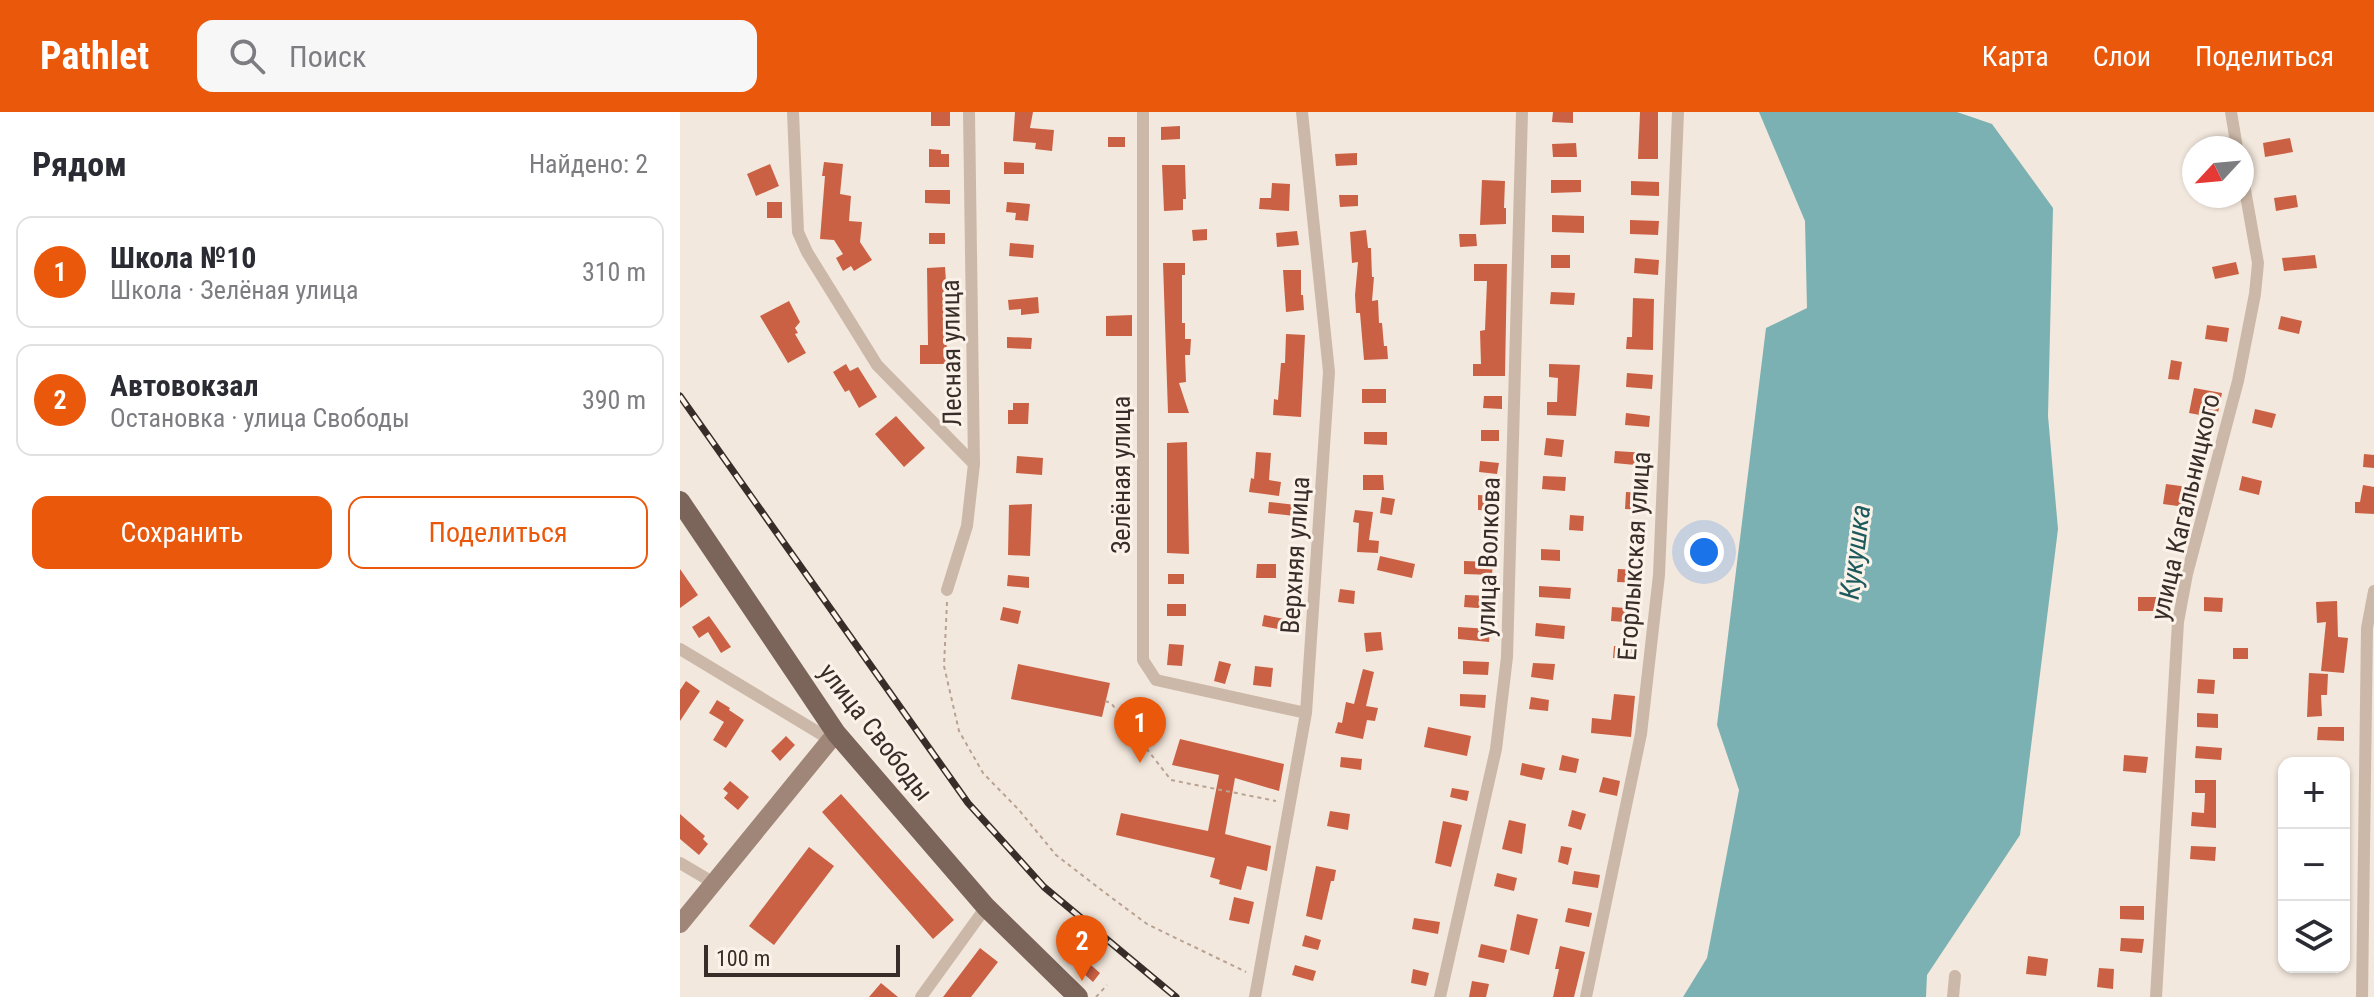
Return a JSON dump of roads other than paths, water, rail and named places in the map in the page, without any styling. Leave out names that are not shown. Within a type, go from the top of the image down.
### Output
[{"type":"main road","name":"улица Свободы","points":[[680,501],[834,736],[986,907],[1056,975]]},
{"type":"main road","points":[[680,924],[834,736]]},
{"type":"main road","points":[[1056,975],[1078,997]]},
{"type":"main road","points":[[1056,975],[1084,997]]},
{"type":"street","points":[[793,112],[798,232],[807,252],[877,365],[974,464]]},
{"type":"street","name":"Лесная улица","points":[[947,590],[967,526],[974,464],[969,112]]},
{"type":"street","name":"Зелёная улица","points":[[1143,112],[1143,660],[1156,680],[1306,713]]},
{"type":"street","name":"Верхняя улица","points":[[1255,997],[1306,713],[1329,372],[1302,112]]},
{"type":"street","name":"улица Волкова","points":[[1440,997],[1496,749],[1507,657],[1522,112]]},
{"type":"street","name":"Егорлыкская улица","points":[[1586,997],[1641,734],[1659,575],[1678,112]]},
{"type":"street","points":[[2231,112],[2235,136]]},
{"type":"street","name":"улица Кагальницкого","points":[[2156,997],[2178,622],[2187,574],[2246,344],[2258,263],[2248,208]]},
{"type":"street","points":[[2362,997],[2367,628],[2374,591]]},
{"type":"street","points":[[680,649],[834,736]]},
{"type":"street","points":[[680,863],[714,883]]},
{"type":"street","points":[[921,997],[986,907]]},
{"type":"street","points":[[1953,997],[1955,976]]},
{"type":"water","name":"Кукушка","points":[[1759,112],[1957,112],[1992,124],[2053,208],[2048,416],[2058,529],[2020,835],[1927,975],[1926,997],[1683,997],[1707,958],[1739,790],[1717,725],[1766,328],[1807,308],[1805,221]]},
{"type":"railway","points":[[680,396],[968,803],[1044,887],[1176,997]]},
{"type":"place","name":"Школа №10","points":[[1140,763]]},
{"type":"place","name":"Автовокзал","points":[[1082,981]]}]
